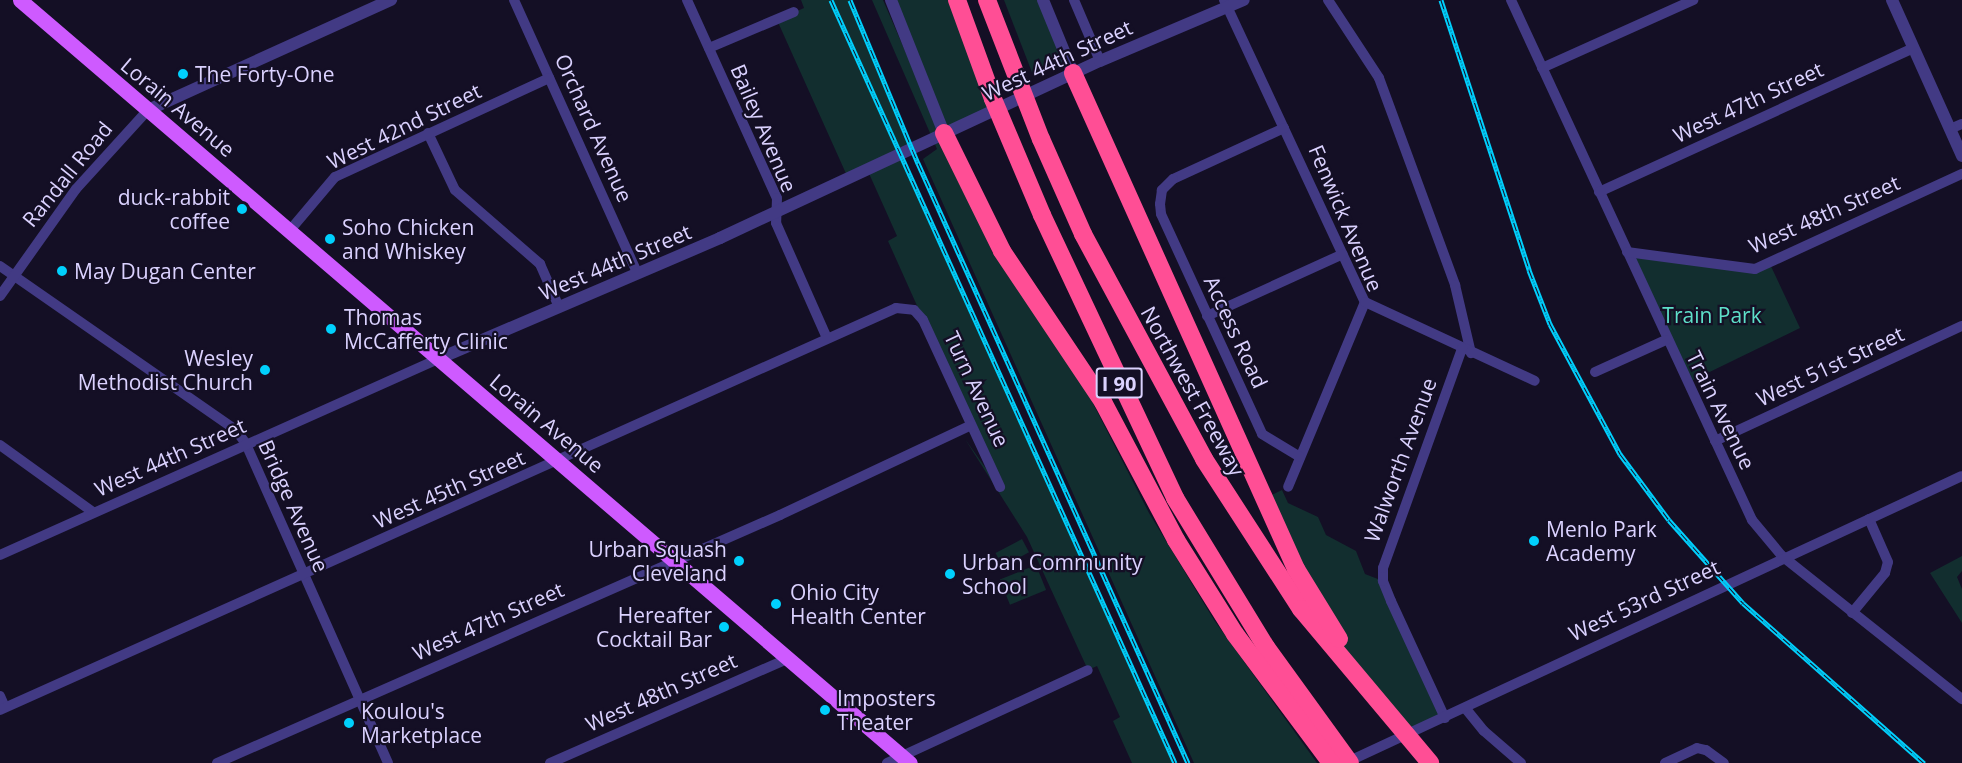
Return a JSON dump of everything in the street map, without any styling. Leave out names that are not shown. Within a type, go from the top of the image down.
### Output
[{"type":"highway","name":"I 90","points":[[957,0],[993,99],[1042,215],[1175,498],[1324,743],[1350,763]]},
{"type":"highway","name":"Northwest Freeway","points":[[987,0],[1041,139],[1083,234],[1176,411],[1266,559],[1379,705],[1429,762]]},
{"type":"highway","points":[[1073,73],[1296,570],[1379,705]]},
{"type":"highway","points":[[936,137],[996,241],[1102,402],[1176,540],[1235,634],[1324,743],[1331,763]]},
{"type":"main road","name":"Lorain Avenue","points":[[20,0],[291,229],[438,359],[675,559],[906,760]]},
{"type":"street","points":[[148,110],[391,0]]},
{"type":"street","name":"Orchard Avenue","points":[[514,0],[637,273]]},
{"type":"street","name":"Bailey Avenue","points":[[687,0],[777,198],[776,223],[827,338]]},
{"type":"street","points":[[891,0],[936,137]]},
{"type":"street","points":[[1043,0],[1073,73]]},
{"type":"street","points":[[1074,0],[1100,61]]},
{"type":"street","name":"West 44th Street","points":[[0,555],[438,359],[637,273],[1226,3],[1244,0]]},
{"type":"street","points":[[1328,0],[1379,78],[1455,285],[1467,351]]},
{"type":"street","name":"Train Avenue","points":[[1511,0],[1666,340],[1752,520],[1782,556],[1962,699]]},
{"type":"street","points":[[1542,68],[1693,0]]},
{"type":"street","points":[[1892,0],[1962,156]]},
{"type":"street","name":"Fenwick Avenue","points":[[1226,3],[1365,302],[1288,487]]},
{"type":"street","points":[[709,48],[794,12]]},
{"type":"street","name":"West 47th Street","points":[[1599,192],[1913,48]]},
{"type":"street","name":"West 42nd Street","points":[[291,229],[335,177],[549,78]]},
{"type":"street","name":"Randall Road","points":[[0,296],[76,189],[148,110]]},
{"type":"street","points":[[1950,129],[1962,124]]},
{"type":"street","name":"Access Road","points":[[1284,128],[1173,179],[1162,190],[1160,204],[1161,214],[1262,434],[1300,457]]},
{"type":"street","points":[[429,133],[455,190],[540,264],[559,307]]},
{"type":"street","name":"West 48th Street","points":[[1627,252],[1755,269],[1962,174]]},
{"type":"street","points":[[1207,316],[1343,254]]},
{"type":"street","name":"Bridge Avenue","points":[[0,266],[236,430],[246,444],[388,763]]},
{"type":"street","points":[[1365,302],[1535,381]]},
{"type":"street","name":"West 45th Street","points":[[3,708],[559,461],[827,338],[896,309],[914,310]]},
{"type":"street","name":"Turn Avenue","points":[[914,310],[923,320],[1000,487]]},
{"type":"street","name":"West 51st Street","points":[[1715,441],[1962,326]]},
{"type":"street","points":[[1595,372],[1666,340]]},
{"type":"street","name":"Walworth Avenue","points":[[1445,718],[1391,601],[1383,581],[1383,568],[1467,351]]},
{"type":"street","name":"West 47th Street","points":[[217,763],[972,425]]},
{"type":"street","points":[[0,445],[93,512]]},
{"type":"street","name":"West 53rd Street","points":[[1344,763],[1466,709],[1614,635],[1799,549],[1961,479]]},
{"type":"street","points":[[1852,613],[1885,573],[1888,562],[1869,519]]},
{"type":"street","name":"West 48th Street","points":[[550,763],[789,658]]},
{"type":"street","points":[[887,763],[906,760],[1088,670]]},
{"type":"street","points":[[0,696],[3,708]]},
{"type":"street","points":[[1466,709],[1484,731],[1521,763]]},
{"type":"street","points":[[1665,763],[1696,748],[1706,750],[1724,763]]},
{"type":"green space","points":[[801,0],[850,0],[912,148],[901,154],[1175,763],[1132,763],[1113,721],[1120,717],[1097,666],[1088,670],[1027,537],[965,439],[997,484],[888,241],[897,236],[867,169],[848,178],[777,20],[804,8]]},
{"type":"green space","points":[[872,0],[883,0],[992,252],[1082,382],[1149,513],[1214,620],[1317,763],[1194,763],[923,159],[937,149]]},
{"type":"green space","points":[[891,0],[957,0],[997,109],[944,133]]},
{"type":"green space","points":[[1004,0],[1043,0],[1069,64],[1033,75]]},
{"type":"green space","name":"Train Park","points":[[1627,252],[1755,269],[1769,262],[1800,328],[1687,383]]},
{"type":"green space","points":[[1282,490],[1288,503],[1318,517],[1326,535],[1356,551],[1365,574],[1383,581],[1445,718],[1405,736],[1326,622],[1263,499]]},
{"type":"green space","points":[[1022,539],[1029,552],[1003,566],[996,553]]},
{"type":"green space","points":[[1962,556],[1962,571],[1957,577],[1962,589],[1962,623],[1930,573]]},
{"type":"green space","points":[[1036,565],[1046,590],[1010,605],[1000,580]]},
{"type":"railway","points":[[831,0],[1175,763]]},
{"type":"railway","points":[[850,0],[918,163],[1188,763]]},
{"type":"railway","points":[[1441,0],[1529,270],[1550,324],[1620,454],[1669,520],[1743,603],[1924,763]]},
{"type":"place","name":"The Forty-One","points":[[183,74]]},
{"type":"place","name":"duck-rabbit coffee","points":[[242,209]]},
{"type":"place","name":"Soho Chicken and Whiskey","points":[[330,239]]},
{"type":"place","name":"May Dugan Center","points":[[62,271]]},
{"type":"place","name":"Thomas McCafferty Clinic","points":[[331,329]]},
{"type":"place","name":"Wesley Methodist Church","points":[[265,370]]},
{"type":"place","name":"Menlo Park Academy","points":[[1534,541]]},
{"type":"place","name":"Urban Squash Cleveland","points":[[739,561]]},
{"type":"place","name":"Urban Community School","points":[[950,574]]},
{"type":"place","name":"Ohio City Health Center","points":[[776,604]]},
{"type":"place","name":"Hereafter Cocktail Bar","points":[[724,627]]},
{"type":"place","name":"Imposters Theater","points":[[825,710]]},
{"type":"place","name":"Koulou's Marketplace","points":[[349,723]]}]
